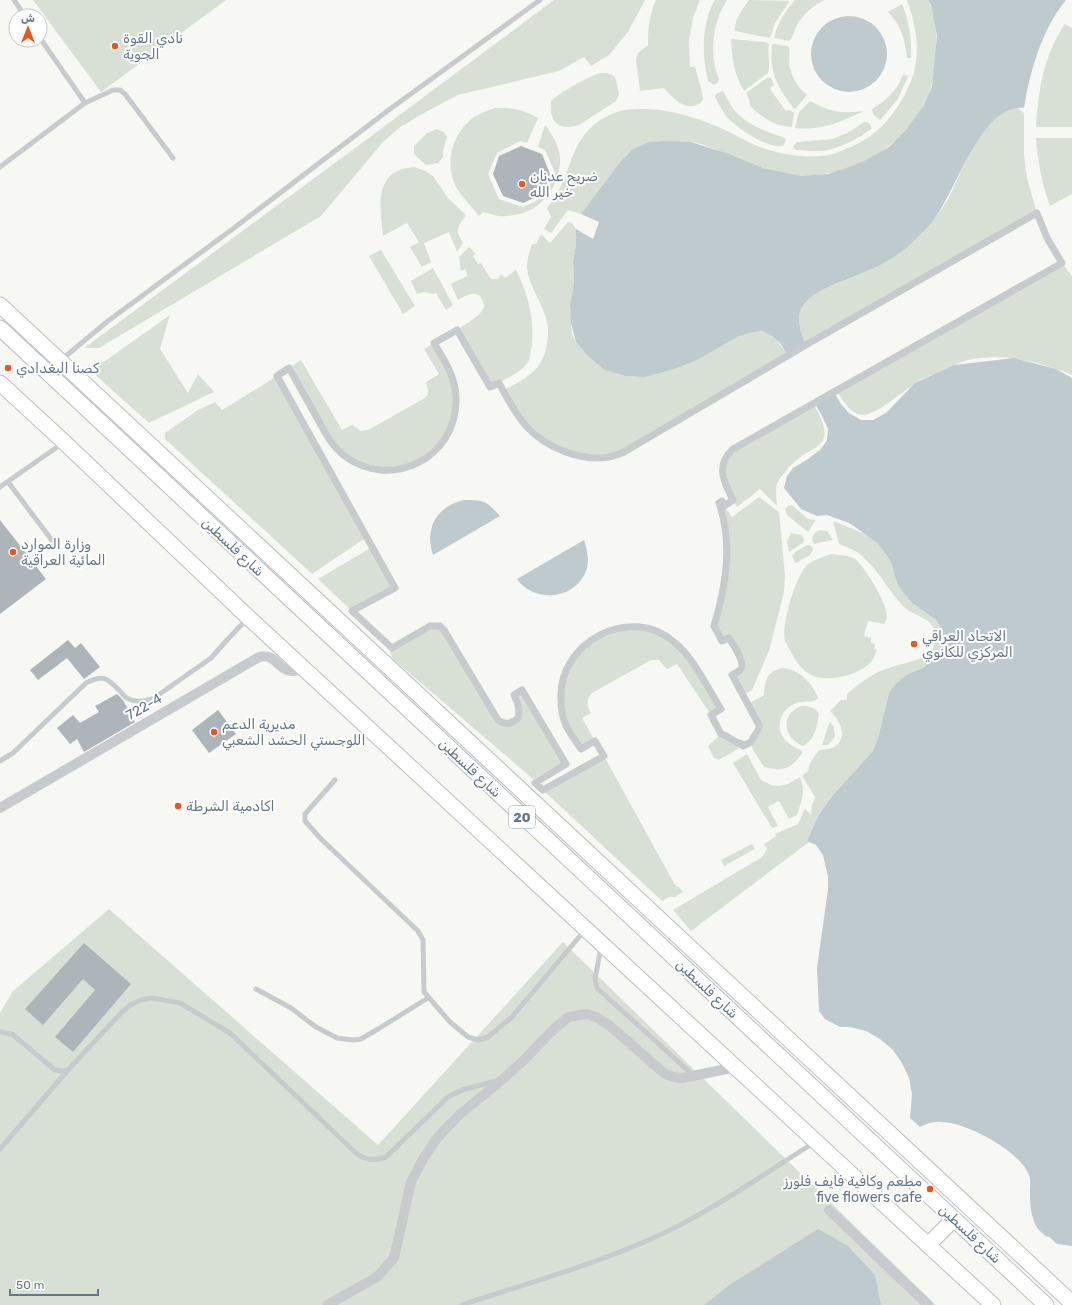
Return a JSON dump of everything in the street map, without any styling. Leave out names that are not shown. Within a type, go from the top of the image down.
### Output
[{"type":"main road","points":[[0,305],[1072,1303]]},
{"type":"main road","name":"شارع فلسطين","points":[[0,328],[1046,1305]]},
{"type":"main road","points":[[0,383],[249,618],[993,1305]]},
{"type":"main road","points":[[312,621],[348,629]]},
{"type":"main road","points":[[370,649],[376,665],[379,683]]},
{"type":"main road","points":[[928,1245],[954,1220]]},
{"type":"street","points":[[1037,213],[1047,238],[1062,263],[838,388],[729,452],[724,462],[722,475],[733,500],[724,506],[722,501],[719,503],[725,531],[727,554],[725,586],[714,626],[722,642],[729,638],[741,659],[742,667],[732,675],[759,725],[759,728],[753,736],[751,742],[743,746],[742,744],[729,739],[727,735],[721,734],[711,715],[721,709],[686,654],[674,641],[657,632],[636,627],[608,630],[592,638],[577,651],[567,669],[561,690],[565,723],[580,749],[595,741],[604,756],[543,790],[535,783],[566,764],[522,690],[514,695],[519,708],[518,718],[511,723],[502,723],[498,720],[444,630],[440,626],[430,626],[392,648],[352,611],[395,588],[277,376],[289,368],[332,443],[342,454],[362,466],[380,470],[399,470],[419,463],[433,453],[451,429],[456,401],[454,383],[448,366],[434,343],[457,330],[490,388],[499,383],[516,412],[528,428],[548,444],[568,453],[589,457],[608,457],[624,452],[811,342],[1037,213]]},
{"type":"street","name":"722-4","points":[[0,808],[259,657],[264,655],[268,656],[283,668],[292,671],[304,669]]},
{"type":"street","points":[[327,1305],[377,1277],[394,1258],[411,1182],[423,1159],[438,1138],[459,1115],[503,1079],[568,1017],[587,1014],[596,1017],[609,1025],[665,1074],[674,1077],[683,1078],[736,1067]]},
{"type":"street","points":[[829,1210],[928,1305]]},
{"type":"lane","points":[[60,361],[108,321],[234,228],[390,109],[540,0]]},
{"type":"lane","points":[[47,48],[85,103]]},
{"type":"lane","points":[[0,167],[85,103],[113,90],[120,90],[125,94],[173,158]]},
{"type":"lane","points":[[0,487],[64,442]]},
{"type":"lane","points":[[8,482],[56,547]]},
{"type":"lane","points":[[0,761],[13,753],[86,683],[95,679],[103,678],[110,680],[127,698],[144,701],[154,698],[211,658],[249,618]]},
{"type":"lane","points":[[335,780],[305,814],[305,821],[321,839],[418,931],[423,940],[424,992],[444,1016],[468,1037],[478,1040],[488,1037],[510,1018],[586,929]]},
{"type":"lane","points":[[602,944],[595,979],[597,988],[694,1076]]},
{"type":"lane","points":[[256,989],[291,1008],[316,1027],[337,1038],[353,1040],[361,1039],[428,998]]},
{"type":"lane","points":[[0,1149],[68,1070],[121,1013],[132,1004],[141,1000],[152,998],[180,1003],[230,1033],[364,1159],[377,1160],[386,1157],[448,1097],[462,1090],[503,1079]]},
{"type":"lane","points":[[0,1032],[12,1034],[55,1070],[68,1070]]},
{"type":"lane","points":[[462,1305],[580,1267],[651,1239],[708,1210],[816,1141]]},
{"type":"shaded area","name":"نادي القوة الجوية","points":[[33,0],[226,0],[101,92],[48,20],[48,8],[39,8]]},
{"type":"shaded area","points":[[554,0],[645,0],[628,32],[609,55],[591,66],[584,57],[559,71],[458,95],[424,113],[399,128],[383,142],[321,216],[99,348],[84,348],[370,137]]},
{"type":"shaded area","points":[[656,0],[700,0],[693,18],[689,40],[690,67],[695,67],[702,92],[703,100],[698,104],[687,106],[682,104],[672,97],[664,88],[640,91],[636,60],[638,53],[648,45],[649,22]]},
{"type":"shaded area","points":[[715,0],[727,0],[715,29],[713,49],[719,80],[714,85],[708,81],[704,40],[707,19]]},
{"type":"shaded area","points":[[749,0],[790,1],[775,23],[769,38],[735,31],[737,18]]},
{"type":"shaded area","points":[[795,0],[824,0],[812,8],[798,23],[789,41],[774,38],[782,18]]},
{"type":"shaded area","points":[[907,0],[928,0],[932,11],[936,36],[936,62],[934,75],[927,98],[918,115],[892,144],[877,155],[860,164],[841,170],[803,176],[784,173],[755,165],[693,142],[633,149],[620,162],[581,214],[568,210],[551,233],[544,229],[551,217],[547,208],[563,183],[578,144],[587,132],[598,122],[614,113],[644,109],[662,110],[697,119],[720,127],[760,147],[797,156],[824,156],[851,147],[866,139],[878,130],[893,113],[906,93],[912,80],[917,54],[917,42],[912,15]]},
{"type":"shaded area","points":[[928,0],[1066,0],[1050,24],[1038,51],[1024,108],[1007,111],[993,121],[980,137],[936,217],[912,243],[885,263],[828,287],[812,296],[801,309],[799,322],[805,344],[841,404],[849,413],[861,420],[873,420],[886,413],[915,383],[954,365],[1014,358],[1056,369],[1072,378],[1072,1246],[1057,1244],[1038,1229],[1033,1220],[1031,1210],[1030,1177],[1024,1166],[1015,1157],[1004,1148],[977,1132],[952,1123],[930,1123],[920,1127],[910,1118],[912,1094],[909,1078],[902,1063],[893,1050],[880,1039],[866,1031],[850,1027],[840,1027],[825,1019],[819,1011],[817,968],[828,889],[828,877],[823,855],[816,845],[807,841],[818,816],[833,795],[873,751],[878,738],[889,693],[906,675],[923,668],[937,656],[943,639],[943,631],[936,620],[911,602],[898,585],[890,560],[878,544],[849,523],[827,515],[817,516],[801,509],[784,488],[787,476],[793,468],[821,449],[827,440],[828,429],[781,344],[772,336],[762,331],[753,332],[739,336],[697,360],[674,369],[645,377],[626,376],[605,370],[588,356],[576,342],[571,323],[570,305],[574,283],[573,261],[576,245],[576,229],[593,239],[599,222],[581,214],[620,162],[633,149],[649,142],[691,142],[729,154],[763,168],[801,176],[828,174],[866,160],[889,147],[906,130],[924,105],[932,86],[937,36],[931,5]]},
{"type":"shaded area","points":[[902,4],[910,30],[911,58],[907,58],[905,44],[900,28],[888,12]]},
{"type":"shaded area","points":[[849,16],[864,19],[876,27],[884,39],[887,54],[884,69],[876,81],[864,89],[849,92],[834,89],[822,81],[814,69],[811,54],[814,39],[822,27],[834,19]]},
{"type":"shaded area","points":[[1065,24],[1072,28],[1072,127],[1036,127],[1038,100],[1043,73],[1052,48]]},
{"type":"shaded area","points":[[732,39],[765,42],[769,44],[768,73],[744,91],[734,66],[731,47]]},
{"type":"shaded area","points":[[773,44],[789,47],[789,63],[791,72],[797,85],[807,95],[794,109],[782,92],[775,78],[771,55]]},
{"type":"shaded area","points":[[601,73],[607,73],[614,76],[619,94],[616,101],[579,125],[565,127],[556,123],[553,119],[551,101],[575,85]]},
{"type":"shaded area","points":[[903,75],[908,76],[898,99],[880,120],[873,114],[872,109],[890,95],[898,86]]},
{"type":"shaded area","points":[[768,77],[771,78],[774,85],[770,89],[786,111],[790,110],[794,113],[792,127],[786,127],[769,121],[750,106],[749,98],[746,93]]},
{"type":"shaded area","points":[[723,91],[732,107],[749,123],[785,138],[786,141],[783,146],[769,145],[753,137],[730,121],[715,97],[716,94]]},
{"type":"shaded area","points":[[810,101],[827,109],[837,111],[864,111],[831,125],[805,129],[795,128],[799,112]]},
{"type":"shaded area","points":[[1017,107],[1024,113],[1024,156],[1027,178],[1037,213],[805,344],[799,317],[801,309],[806,302],[820,291],[855,277],[900,253],[926,228],[943,207],[974,146],[992,121],[1004,112]]},
{"type":"shaded area","points":[[495,108],[517,110],[538,118],[527,143],[520,141],[497,153],[488,174],[499,199],[523,207],[546,196],[555,173],[545,150],[538,147],[545,125],[557,145],[560,158],[560,167],[555,184],[550,192],[545,199],[531,210],[510,216],[498,216],[483,212],[479,216],[456,187],[450,161],[454,144],[462,128],[477,115]]},
{"type":"shaded area","points":[[865,122],[869,123],[872,128],[841,146],[821,151],[807,151],[795,150],[793,146],[797,142],[832,139],[847,133]]},
{"type":"shaded area","points":[[436,129],[444,132],[447,137],[443,157],[438,163],[426,165],[414,154],[414,146],[426,134]]},
{"type":"shaded area","points":[[1036,138],[1072,138],[1072,194],[1050,206],[1041,173]]},
{"type":"shaded area","points":[[414,167],[433,176],[448,198],[466,215],[458,229],[463,243],[457,252],[449,232],[424,243],[431,262],[422,267],[410,247],[419,242],[407,223],[383,236],[380,207],[383,189],[387,180],[393,174],[402,169]]},
{"type":"shaded area","points":[[568,222],[572,223],[576,229],[576,245],[573,261],[574,283],[570,305],[572,334],[576,342],[726,342],[746,333],[762,331],[775,338],[788,356],[609,457],[568,453],[528,428],[503,391],[525,378],[536,369],[545,353],[548,333],[547,322],[530,282],[527,268],[528,256],[532,244],[536,244],[541,234],[550,243]]},
{"type":"shaded area","points":[[469,247],[476,254],[473,256],[478,264],[481,263],[491,279],[498,279],[501,274],[505,278],[516,270],[524,289],[532,319],[532,340],[528,362],[516,374],[490,387],[457,330],[479,315],[484,307],[481,297],[475,294],[471,294],[458,300],[451,284],[467,276],[466,269],[461,271],[459,257]]},
{"type":"shaded area","points":[[381,250],[415,306],[403,314],[369,256]]},
{"type":"shaded area","points":[[1062,263],[1072,276],[1072,375],[1034,362],[1008,358],[995,357],[968,360],[922,379],[882,407],[864,415],[859,415],[851,410],[836,390]]},
{"type":"shaded area","points":[[433,268],[453,305],[446,310],[436,293],[433,294],[424,292],[417,294],[411,281]]},
{"type":"shaded area","points":[[170,315],[160,349],[188,393],[198,374],[214,392],[149,423],[91,371]]},
{"type":"shaded area","points":[[434,343],[448,366],[456,401],[445,439],[409,467],[371,469],[338,451],[289,368],[301,360],[342,430],[352,425],[361,431],[368,430],[427,396],[428,391],[426,382],[439,374],[424,349]]},
{"type":"shaded area","points":[[277,376],[367,537],[312,574],[165,439],[165,433],[198,410],[215,402],[222,410]]},
{"type":"shaded area","points":[[813,403],[825,431],[823,439],[819,445],[795,462],[779,479],[776,489],[777,506],[760,489],[737,507],[733,500],[723,469],[729,452]]},
{"type":"shaded area","points":[[759,497],[779,512],[785,575],[784,592],[769,651],[752,690],[743,695],[732,675],[742,667],[729,639],[722,641],[714,626],[725,586],[724,506],[732,517]]},
{"type":"shaded area","points":[[464,500],[477,500],[485,502],[500,516],[433,555],[430,536],[435,520],[446,507]]},
{"type":"shaded area","points":[[792,505],[808,519],[816,520],[808,532],[787,515],[785,509]]},
{"type":"shaded area","points":[[833,521],[865,534],[878,544],[890,560],[893,570],[911,602],[936,620],[943,631],[943,639],[937,656],[923,668],[906,675],[889,693],[878,738],[873,751],[833,795],[818,816],[807,841],[809,842],[691,931],[673,910],[762,857],[767,849],[764,844],[776,836],[775,834],[798,824],[805,809],[811,815],[815,797],[802,776],[808,771],[810,763],[819,750],[828,749],[835,746],[840,742],[842,736],[840,724],[830,711],[841,700],[847,700],[847,694],[874,674],[885,669],[919,659],[932,653],[935,641],[933,626],[904,607],[873,567],[861,555],[839,544]]},
{"type":"shaded area","points":[[819,530],[827,531],[833,540],[814,544],[812,540],[813,536]]},
{"type":"shaded area","points":[[791,533],[801,535],[804,539],[803,543],[789,552],[787,541]]},
{"type":"shaded area","points":[[584,540],[588,561],[587,568],[582,578],[575,586],[566,592],[555,595],[534,593],[517,579]]},
{"type":"shaded area","points":[[807,545],[813,548],[810,555],[796,563],[792,556],[795,552]]},
{"type":"shaded area","points":[[372,547],[395,588],[352,611],[318,579]]},
{"type":"shaded area","points":[[831,554],[850,557],[859,563],[870,577],[880,594],[887,616],[884,624],[868,621],[864,636],[871,638],[871,643],[875,644],[874,649],[877,650],[873,660],[869,664],[857,672],[848,675],[824,678],[812,675],[801,667],[785,641],[784,633],[787,613],[793,591],[802,572],[811,562]]},
{"type":"shaded area","points":[[430,626],[440,626],[502,723],[518,718],[514,695],[522,690],[566,764],[545,777],[543,774],[533,779],[393,659],[390,652],[392,648]]},
{"type":"shaded area","points":[[636,627],[674,641],[721,709],[711,715],[677,664],[667,669],[659,660],[651,660],[590,695],[588,703],[591,713],[582,718],[595,741],[581,749],[564,717],[561,699],[567,669],[592,639]]},
{"type":"shaded area","points":[[782,668],[794,671],[804,677],[818,698],[814,701],[794,704],[785,710],[782,715],[780,720],[780,731],[783,737],[790,744],[803,752],[791,766],[777,769],[764,767],[753,750],[751,742],[758,731],[748,704],[764,695],[767,677],[773,672]]},
{"type":"shaded area","points":[[801,706],[812,707],[819,714],[813,736],[803,746],[791,738],[787,726],[787,720],[790,714]]},
{"type":"shaded area","points":[[830,721],[834,728],[835,737],[828,745],[822,745]]},
{"type":"shaded area","points":[[721,734],[743,746],[719,760],[714,758],[708,746]]},
{"type":"shaded area","points":[[747,754],[761,780],[771,785],[779,786],[788,784],[800,777],[803,792],[797,815],[789,819],[779,801],[768,807],[778,826],[772,828],[733,763]]},
{"type":"shaded area","points":[[604,756],[675,885],[683,892],[675,897],[669,897],[662,901],[543,790]]},
{"type":"shaded area","points":[[752,844],[755,849],[724,866],[721,860]]},
{"type":"shaded area","points":[[109,909],[378,1145],[563,942],[936,1305],[0,1305],[0,1013],[13,991]]},
{"type":"shaded area","points":[[818,1229],[848,1246],[875,1275],[881,1305],[704,1305],[731,1284]]},
{"type":"pier","points":[[808,344],[835,390],[813,403],[786,357]]},
{"type":"building","name":"ضريح عدنان خير الله","points":[[521,146],[542,154],[550,174],[543,194],[523,203],[503,196],[493,174],[499,156]]},
{"type":"building","name":"وزارة الموارد المائية العراقية","points":[[0,520],[46,579],[0,614]]},
{"type":"building","points":[[68,640],[75,648],[81,643],[100,667],[84,679],[67,658],[38,680],[30,670]]},
{"type":"building","points":[[117,694],[123,700],[135,722],[84,752],[77,739],[70,744],[57,728],[73,715],[80,723],[99,712],[95,706]]},
{"type":"building","name":"مديرية الدعم اللوجستي الحشد الشعبي","points":[[218,710],[236,734],[209,753],[192,730]]},
{"type":"building","points":[[84,943],[131,984],[73,1052],[55,1037],[95,990],[83,979],[43,1025],[25,1009]]},
{"type":"place","name":"نادي القوة الجوية","points":[[115,46]]},
{"type":"place","name":"ضريح عدنان خير الله","points":[[522,184]]},
{"type":"place","name":"كصنا البغدادي","points":[[8,368]]},
{"type":"place","name":"وزارة الموارد المائية العراقية","points":[[13,552]]},
{"type":"place","name":"الاتحاد العراقي المركزي للكانوي","points":[[914,644]]},
{"type":"place","name":"مديرية الدعم اللوجستي الحشد الشعبي","points":[[214,732]]},
{"type":"place","name":"اكادمية الشرطة","points":[[178,806]]},
{"type":"place","name":"مطعم وكافية فايف فلورز five flowers cafe","points":[[930,1189]]}]
